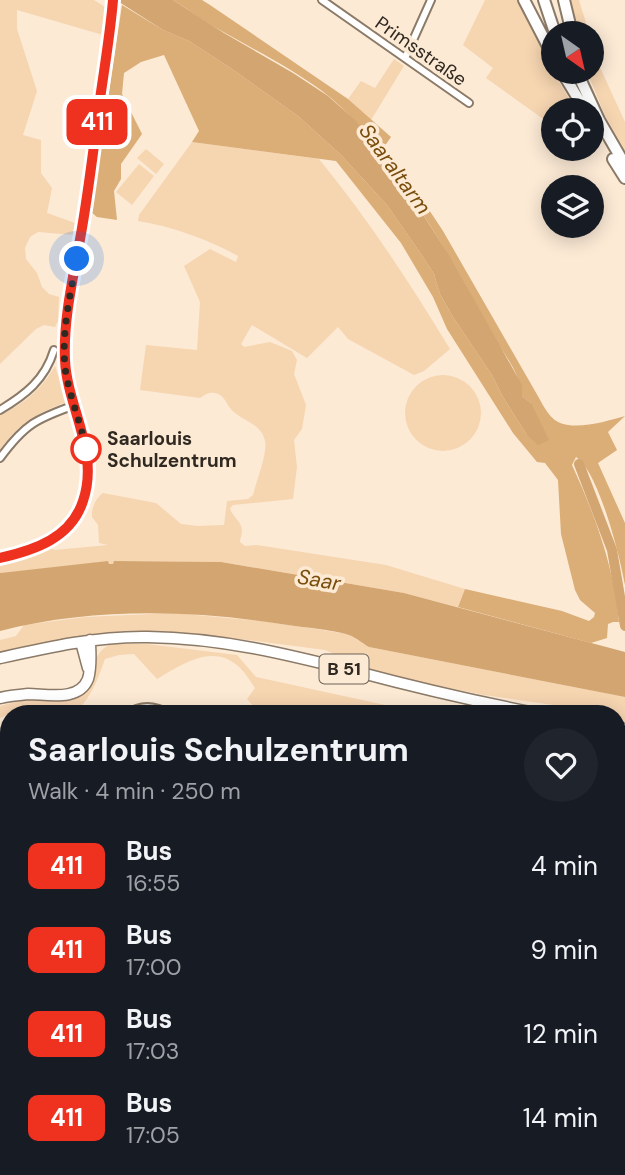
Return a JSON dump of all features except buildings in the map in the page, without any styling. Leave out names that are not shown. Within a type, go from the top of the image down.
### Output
[{"type":"highway","points":[[524,0],[541,33]]},
{"type":"highway","points":[[544,0],[551,21]]},
{"type":"highway","points":[[551,0],[558,21]]},
{"type":"highway","points":[[564,0],[569,21]]},
{"type":"highway","points":[[583,84],[625,165]]},
{"type":"highway","points":[[589,84],[610,139]]},
{"type":"highway","points":[[604,142],[625,178]]},
{"type":"main road","name":"B 51","points":[[0,658],[85,641],[173,638],[250,646],[497,705]]},
{"type":"main road","points":[[85,641],[84,660],[89,674]]},
{"type":"main road","points":[[0,698],[25,694],[70,694],[84,686],[89,674],[85,641]]},
{"type":"main road","points":[[60,646],[84,660]]},
{"type":"street","points":[[0,558],[33,550],[54,539],[78,514],[86,490],[88,465],[65,366],[65,338],[113,0]]},
{"type":"street","name":"Primsstraße","points":[[323,0],[469,103]]},
{"type":"street","points":[[405,58],[431,0]]},
{"type":"street","points":[[0,410],[41,379],[54,350]]},
{"type":"street","points":[[49,415],[74,404]]},
{"type":"street","points":[[0,456],[23,430],[36,420],[74,404]]},
{"type":"shaded area","points":[[0,0],[94,0],[105,7],[103,35],[17,10],[17,29],[37,91],[23,135],[41,140],[41,173],[52,188],[47,213],[75,223],[73,235],[38,232],[30,237],[25,248],[26,259],[37,273],[42,287],[49,294],[59,297],[58,321],[55,327],[44,325],[36,329],[0,364]]},
{"type":"shaded area","points":[[173,0],[202,0],[210,5],[348,99],[391,137],[384,147],[398,163],[443,231],[542,404],[554,420],[574,426],[625,416],[608,432],[617,450],[598,463],[625,523],[625,585],[607,516],[593,479],[576,457],[572,465],[596,522],[613,581],[619,622],[608,624],[607,638],[591,643],[458,607],[465,589],[562,611],[589,621],[595,613],[580,600],[575,590],[561,534],[558,480],[545,463],[537,462],[513,433],[447,329],[433,297],[401,243],[336,161],[192,142],[199,131],[164,55],[141,62],[124,73],[122,94],[142,134],[121,164],[121,179],[114,191],[117,220],[97,217],[91,212],[122,5],[163,30],[189,41],[232,69],[298,116],[341,155],[387,205],[421,254],[434,274],[440,294],[453,317],[492,375],[527,435],[531,403],[522,396],[512,366],[437,237],[368,136],[341,107],[319,89]]},
{"type":"shaded area","points":[[485,0],[519,0],[541,47],[541,84],[560,84],[569,98],[541,98],[541,117],[486,78],[493,68],[463,45]]},
{"type":"shaded area","points":[[567,0],[579,0],[585,21],[572,21]]},
{"type":"shaded area","points":[[394,59],[404,66],[371,120],[348,99],[361,81],[375,88]]},
{"type":"shaded area","points":[[604,76],[625,122],[625,151],[604,113],[604,98],[598,98],[592,84],[604,84]]},
{"type":"shaded area","points":[[192,142],[319,159],[388,252],[450,349],[424,371],[414,375],[348,339],[338,327],[307,358],[252,325],[241,344],[244,347],[270,342],[292,351],[297,360],[294,374],[306,405],[302,429],[294,440],[297,467],[293,499],[233,505],[231,511],[242,528],[240,542],[245,546],[257,545],[386,565],[465,589],[458,607],[404,593],[221,562],[114,561],[114,564],[108,562],[0,573],[0,563],[19,559],[49,546],[54,550],[108,545],[99,543],[98,525],[92,517],[94,504],[103,493],[156,503],[181,524],[198,526],[224,525],[227,501],[248,499],[253,495],[265,446],[263,435],[255,426],[234,412],[218,394],[208,393],[200,398],[140,390],[146,345],[197,350],[200,302],[184,266],[210,249],[236,262],[238,256],[190,234],[138,221],[139,215]]},
{"type":"shaded area","points":[[146,149],[164,164],[156,174],[137,158]]},
{"type":"shaded area","points":[[139,164],[154,176],[132,205],[116,192]]},
{"type":"shaded area","points":[[55,366],[67,402],[29,420],[0,450],[0,415],[32,395]]},
{"type":"shaded area","points":[[451,375],[464,381],[475,392],[481,405],[479,428],[464,445],[451,451],[435,451],[422,445],[407,428],[405,405],[411,392],[428,377]]},
{"type":"shaded area","points":[[173,613],[263,621],[348,634],[369,647],[625,697],[625,705],[553,705],[484,695],[351,668],[325,650],[248,640],[139,632],[97,634],[0,653],[0,640],[16,636],[24,625],[85,617]]},
{"type":"shaded area","points":[[111,644],[147,644],[237,655],[256,677],[385,705],[252,705],[247,699],[255,688],[241,668],[228,659],[207,656],[186,663],[157,679],[134,654],[105,659],[94,686],[82,705],[4,705],[22,701],[76,698],[93,682],[98,655]]},
{"type":"water","name":"Saaraltarm","points":[[116,0],[173,0],[328,96],[355,120],[390,165],[398,182],[449,255],[522,385],[522,396],[531,403],[549,440],[538,445],[527,435],[492,375],[453,317],[440,294],[434,274],[421,254],[387,205],[341,155],[298,116],[232,69]]},
{"type":"water","name":"Saar","points":[[108,561],[109,564],[114,561],[221,562],[404,593],[625,652],[625,697],[369,647],[352,636],[339,632],[216,616],[144,613],[107,615],[35,623],[0,631],[0,573]]},
{"type":"waterway","name":"Saaraltarm","points":[[579,464],[612,550],[625,626]]},
{"type":"bus line","name":"411","points":[[0,558],[33,550],[54,539],[78,514],[86,490],[86,446],[66,374],[65,338],[113,0]]},
{"type":"place","name":"Saarlouis Schulzentrum","points":[[86,449]]},
{"type":"route","points":[[77,259],[65,338],[65,359],[69,387],[86,449]]}]
